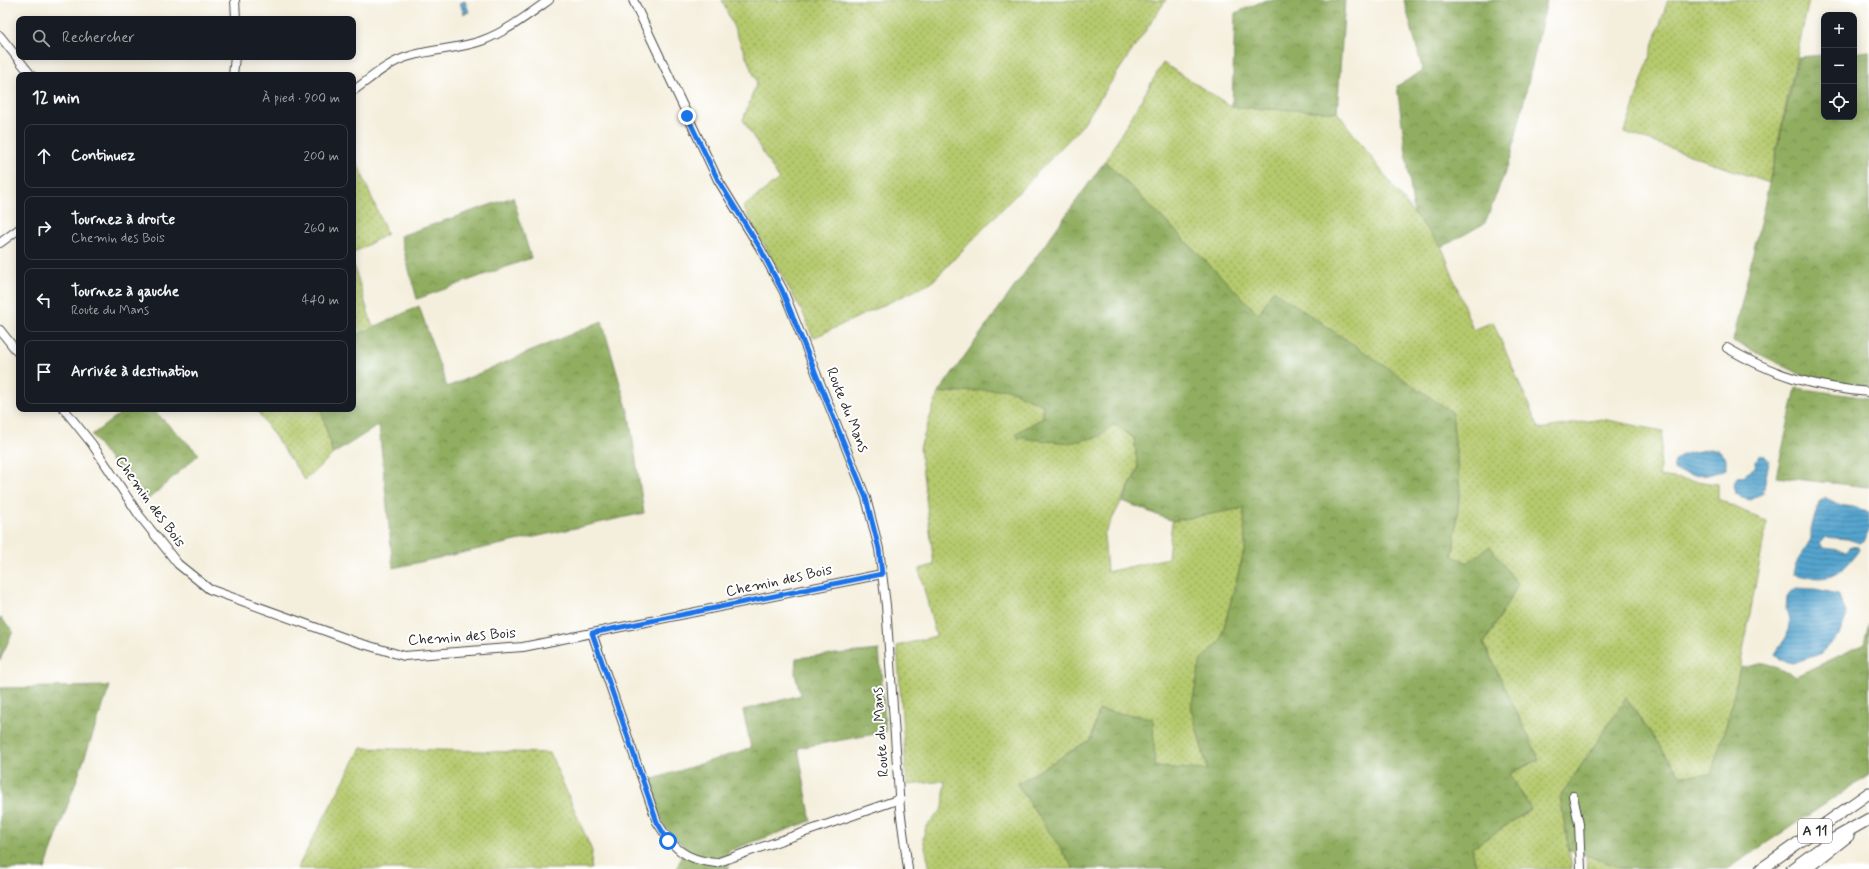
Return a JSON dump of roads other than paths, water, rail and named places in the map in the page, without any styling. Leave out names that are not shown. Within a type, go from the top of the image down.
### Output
[{"type":"highway","name":"A 11","points":[[1761,869],[1869,793]]},
{"type":"highway","name":"A 11","points":[[1792,869],[1832,840],[1865,822]]},
{"type":"highway","points":[[1806,869],[1836,847],[1865,822]]},
{"type":"street","points":[[235,0],[236,16]]},
{"type":"street","points":[[356,89],[380,71],[399,60],[410,56],[464,46],[498,34],[549,0]]},
{"type":"street","name":"Route du Mans","points":[[633,0],[718,180],[760,248],[782,290],[864,492],[877,543],[882,574],[900,799],[908,869]]},
{"type":"street","points":[[0,36],[16,56]]},
{"type":"street","points":[[19,60],[29,72]]},
{"type":"street","points":[[233,72],[235,60]]},
{"type":"street","points":[[0,243],[16,230]]},
{"type":"street","points":[[0,330],[16,350]]},
{"type":"street","points":[[1727,348],[1776,373],[1798,381],[1846,390],[1869,392]]},
{"type":"street","name":"Chemin des Bois","points":[[66,412],[92,444],[139,515],[178,564],[209,589],[356,642],[404,656],[523,647],[882,574]]},
{"type":"street","points":[[592,633],[657,822],[668,841],[682,854],[699,861],[716,863],[900,799]]},
{"type":"street","points":[[1574,796],[1579,824],[1582,869]]},
{"type":"water","points":[[465,1],[469,12],[464,14],[460,3]]},
{"type":"water","points":[[1708,449],[1719,450],[1726,458],[1726,469],[1720,472],[1700,475],[1686,474],[1674,470],[1674,464],[1680,456]]},
{"type":"water","points":[[1760,454],[1765,456],[1769,461],[1763,493],[1751,500],[1742,498],[1735,493],[1733,486],[1737,477],[1743,476],[1755,467],[1756,461]]},
{"type":"water","points":[[1824,497],[1840,505],[1858,508],[1869,513],[1869,528],[1865,540],[1860,543],[1847,539],[1825,537],[1820,543],[1824,548],[1846,551],[1851,546],[1858,547],[1859,550],[1845,567],[1831,576],[1815,578],[1793,574],[1795,565],[1811,539],[1811,529],[1819,502]]},
{"type":"water","points":[[1796,588],[1816,589],[1838,594],[1847,615],[1839,635],[1820,654],[1793,663],[1780,660],[1775,654],[1787,636],[1790,618],[1786,610],[1787,596]]}]
